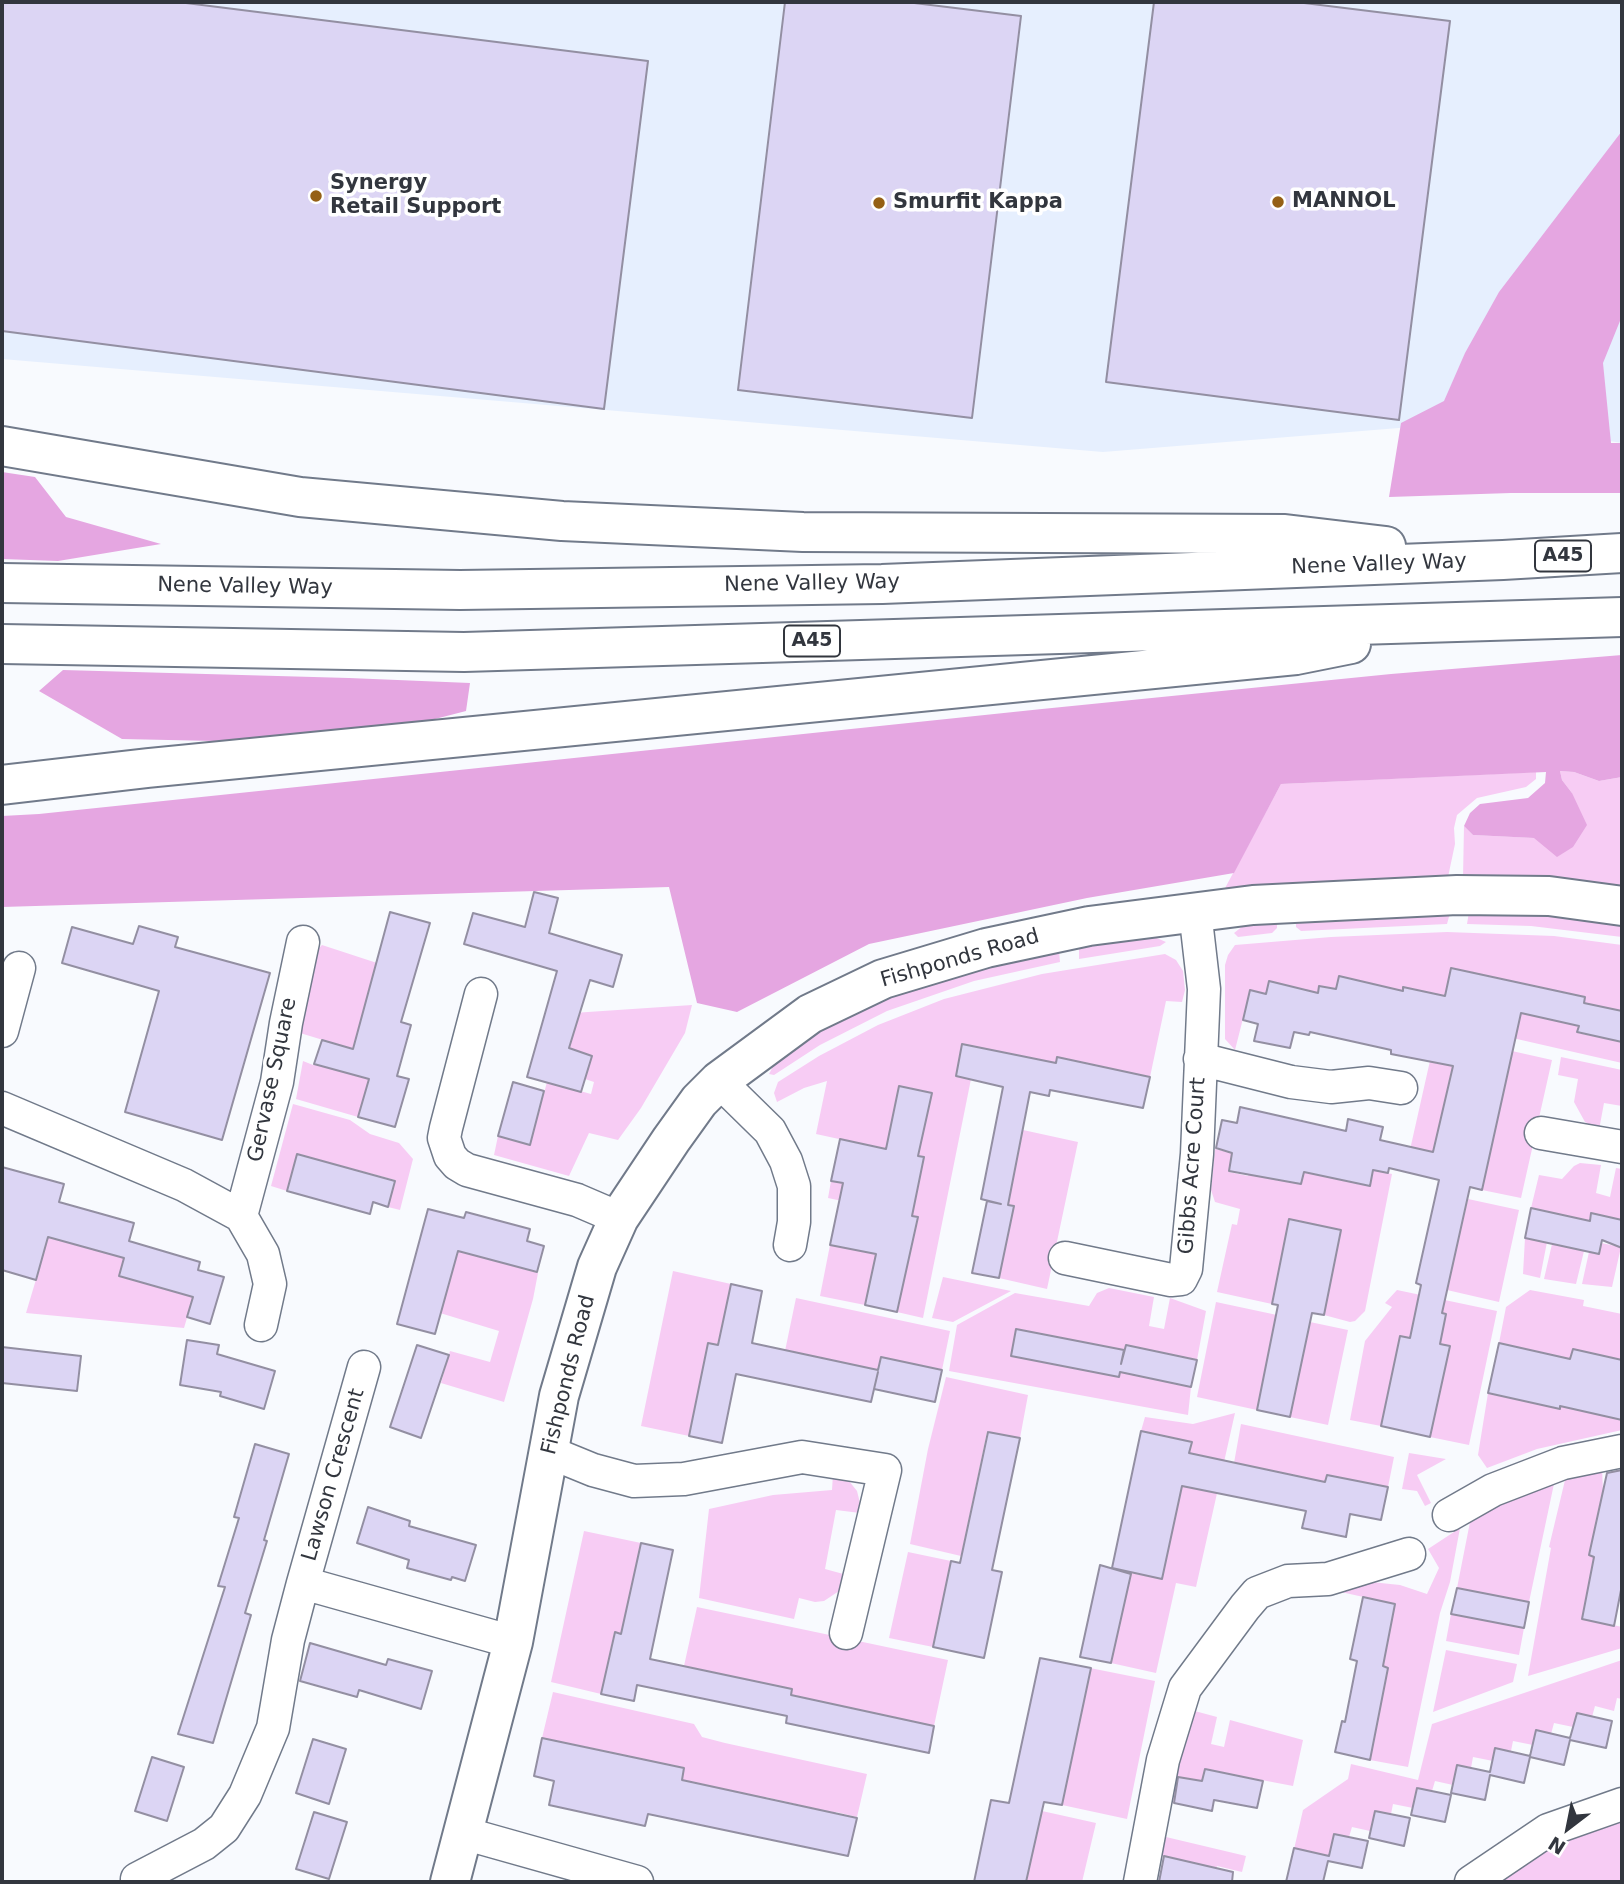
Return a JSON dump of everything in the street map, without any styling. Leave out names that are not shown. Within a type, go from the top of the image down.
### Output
[{"type":"main road","points":[[2,446],[300,496],[562,522],[803,532],[1284,534],[1503,560]]},
{"type":"main road","name":"Nene Valley Way","points":[[2,583],[460,590],[868,584],[1503,560],[1622,553]]},
{"type":"main road","name":"A45","points":[[2,643],[464,652],[1622,617]]},
{"type":"main road","points":[[2,785],[189,764],[1296,655],[1460,623]]},
{"type":"main road","name":"Fishponds Road","points":[[450,1882],[513,1642],[559,1396],[597,1267],[619,1218],[699,1101],[719,1081],[810,1014],[883,979],[986,947],[1089,926],[1253,905],[1457,895],[1549,896],[1622,906]]},
{"type":"street","name":"Gibbs Acre Court","points":[[1065,1258],[1171,1280],[1181,1279],[1186,1269],[1196,1153],[1204,989],[1195,911]]},
{"type":"street","name":"Gervase Square","points":[[241,1216],[277,1082],[303,942]]},
{"type":"street","points":[[2,1031],[19,968]]},
{"type":"street","points":[[481,994],[444,1138],[450,1156],[467,1170],[577,1200],[619,1218]]},
{"type":"street","name":"Gibbs Acre Court","points":[[1200,1059],[1291,1082],[1331,1087],[1368,1083],[1401,1087]]},
{"type":"street","points":[[719,1081],[770,1131],[786,1161],[794,1186],[794,1222],[790,1245]]},
{"type":"street","points":[[2,1108],[184,1185],[241,1216],[263,1254],[270,1284],[261,1325]]},
{"type":"street","points":[[1541,1133],[1622,1147]]},
{"type":"street","name":"Lawson Crescent","points":[[137,1879],[204,1844],[225,1828],[245,1795],[272,1728],[288,1640],[364,1367]]},
{"type":"street","points":[[1449,1515],[1493,1490],[1563,1463],[1622,1451]]},
{"type":"street","points":[[549,1452],[593,1470],[634,1481],[684,1479],[802,1457],[885,1470],[846,1633]]},
{"type":"street","points":[[1140,1882],[1163,1760],[1185,1688],[1257,1592],[1288,1581],[1328,1579],[1409,1554]]},
{"type":"street","name":"Lawson Crescent","points":[[303,1583],[513,1642]]},
{"type":"street","points":[[1471,1882],[1548,1830],[1622,1804]]},
{"type":"street","points":[[463,1833],[637,1882]]},
{"type":"shaded area","points":[[2,2],[1622,2],[1622,443],[1485,421],[1103,452],[2,359]]},
{"type":"shaded area","points":[[1622,131],[1622,316],[1603,363],[1611,443],[1622,443],[1622,493],[1389,497],[1401,423],[1444,401],[1465,353],[1499,292]]},
{"type":"shaded area","points":[[2,472],[35,477],[66,517],[161,544],[58,561],[2,559]]},
{"type":"shaded area","points":[[1622,655],[1622,777],[1599,781],[1574,772],[1560,771],[1562,780],[1572,793],[1587,825],[1573,847],[1557,857],[1534,838],[1473,835],[1464,826],[1470,813],[1480,804],[1528,798],[1545,783],[1546,772],[1281,784],[1234,873],[1087,898],[869,944],[737,1012],[697,1003],[669,887],[2,907],[2,816],[1391,674]]},
{"type":"shaded area","points":[[63,670],[470,683],[466,711],[404,727],[215,741],[122,739],[39,691]]},
{"type":"shaded area","points":[[1560,771],[1574,772],[1599,781],[1622,777],[1622,886],[1543,879],[1463,878],[1464,826],[1473,835],[1535,838],[1572,793],[1562,780]]},
{"type":"shaded area","points":[[1536,772],[1536,779],[1526,787],[1477,798],[1457,815],[1455,844],[1448,877],[1224,890],[1281,784]]},
{"type":"shaded area","points":[[1469,912],[1537,914],[1622,924],[1622,937],[1531,926],[1467,924]]},
{"type":"shaded area","points":[[1450,913],[1447,924],[1301,931],[1296,927],[1296,919]]},
{"type":"shaded area","points":[[1277,922],[1277,928],[1272,933],[1238,937],[1234,933],[1243,926]]},
{"type":"shaded area","points":[[1447,932],[1554,936],[1622,945],[1622,1011],[1584,1003],[1584,997],[1451,968],[1488,1006],[1579,1026],[1578,1033],[1622,1042],[1622,1063],[1425,1018],[1416,1059],[1411,1058],[1403,987],[1400,1004],[1373,984],[1339,976],[1336,989],[1319,986],[1315,1006],[1250,991],[1235,1050],[1225,1039],[1225,965],[1235,945],[1331,937]]},
{"type":"shaded area","points":[[1152,936],[1166,942],[1160,946],[1079,959],[1079,947]]},
{"type":"shaded area","points":[[322,945],[377,963],[365,1005],[374,1064],[358,1117],[296,1099],[303,1061],[313,1065],[346,1047],[300,1033],[303,994],[313,954]]},
{"type":"shaded area","points":[[1059,951],[1060,962],[974,981],[887,1011],[820,1045],[774,1075],[769,1074],[776,1061],[804,1039],[882,1000],[957,973]]},
{"type":"shaded area","points":[[1165,954],[1176,960],[1183,971],[1185,990],[1182,1002],[1166,1001],[1150,1077],[1058,1057],[1056,1063],[962,1044],[956,1076],[971,1079],[923,1318],[897,1312],[918,1217],[911,1216],[918,1156],[932,1093],[899,1086],[886,1148],[892,1150],[885,1210],[865,1305],[820,1296],[830,1245],[852,1249],[861,1205],[828,1198],[831,1181],[853,1185],[834,1168],[837,1151],[859,1155],[862,1144],[816,1134],[827,1081],[804,1088],[777,1102],[774,1093],[778,1082],[819,1056],[878,1025],[944,999],[1042,974]]},
{"type":"shaded area","points":[[692,1005],[685,1033],[641,1108],[618,1140],[589,1133],[569,1176],[494,1155],[498,1136],[530,1145],[547,1082],[591,1094],[594,1082],[585,1079],[591,1056],[569,1048],[577,1022],[573,1013]]},
{"type":"shaded area","points":[[1436,1034],[1458,1040],[1428,1177],[1405,1172]]},
{"type":"shaded area","points":[[1512,1051],[1552,1060],[1521,1198],[1482,1190]]},
{"type":"shaded area","points":[[1561,1057],[1622,1070],[1622,1106],[1604,1103],[1599,1130],[1585,1122],[1574,1102],[1578,1079],[1558,1075]]},
{"type":"shaded area","points":[[293,1104],[350,1120],[370,1134],[399,1143],[413,1159],[400,1210],[388,1207],[395,1180],[297,1154],[287,1191],[271,1186]]},
{"type":"shaded area","points":[[1023,1130],[1078,1142],[1047,1289],[999,1278],[1014,1206],[1007,1205]]},
{"type":"shaded area","points":[[1215,1149],[1232,1153],[1229,1172],[1248,1176],[1252,1155],[1301,1184],[1305,1167],[1373,1170],[1392,1174],[1365,1311],[1355,1321],[1324,1315],[1341,1231],[1290,1219],[1272,1304],[1217,1292],[1232,1224],[1237,1225],[1240,1209],[1215,1202],[1211,1190]]},
{"type":"shaded area","points":[[1580,1163],[1601,1165],[1596,1193],[1610,1197],[1616,1168],[1622,1169],[1622,1220],[1607,1217],[1605,1224],[1531,1208],[1539,1175],[1562,1179]]},
{"type":"shaded area","points":[[1468,1199],[1519,1210],[1499,1302],[1447,1290]]},
{"type":"shaded area","points":[[2,1204],[54,1219],[124,1258],[119,1276],[179,1293],[186,1267],[201,1271],[184,1328],[26,1313],[43,1256],[2,1244]]},
{"type":"shaded area","points":[[425,1233],[477,1256],[538,1273],[504,1402],[441,1383],[450,1351],[490,1362],[499,1331],[440,1313]]},
{"type":"shaded area","points":[[1525,1238],[1547,1242],[1540,1278],[1523,1274]]},
{"type":"shaded area","points":[[1601,1243],[1621,1247],[1612,1287],[1582,1284],[1589,1252]]},
{"type":"shaded area","points":[[1552,1244],[1584,1251],[1576,1284],[1544,1279]]},
{"type":"shaded area","points":[[673,1271],[731,1284],[718,1345],[708,1343],[689,1436],[641,1426]]},
{"type":"shaded area","points":[[943,1277],[1011,1291],[953,1322],[932,1318]]},
{"type":"shaded area","points":[[1109,1288],[1154,1297],[1149,1326],[1164,1329],[1170,1298],[1206,1311],[1197,1360],[1126,1345],[1125,1351],[1016,1330],[1011,1356],[1119,1377],[1120,1372],[1191,1387],[1188,1415],[949,1371],[957,1325],[1015,1293],[1089,1306],[1097,1293]]},
{"type":"shaded area","points":[[1397,1290],[1497,1311],[1469,1445],[1430,1437],[1450,1346],[1440,1344],[1446,1314],[1416,1308],[1410,1338],[1400,1336],[1381,1426],[1350,1420],[1365,1341],[1392,1307],[1385,1303]]},
{"type":"shaded area","points":[[1530,1290],[1584,1300],[1583,1306],[1622,1314],[1622,1360],[1573,1349],[1570,1359],[1499,1343],[1506,1307]]},
{"type":"shaded area","points":[[796,1298],[950,1331],[942,1370],[881,1357],[878,1370],[785,1351]]},
{"type":"shaded area","points":[[1216,1302],[1277,1315],[1257,1410],[1197,1397]]},
{"type":"shaded area","points":[[1310,1322],[1348,1330],[1328,1425],[1290,1417]]},
{"type":"shaded area","points":[[946,1377],[1028,1395],[1020,1438],[987,1432],[961,1556],[910,1544],[928,1449]]},
{"type":"shaded area","points":[[1565,1382],[1608,1417],[1622,1420],[1622,1430],[1537,1449],[1487,1468],[1478,1455],[1488,1393],[1559,1408]]},
{"type":"shaded area","points":[[1235,1413],[1196,1587],[1176,1583],[1156,1673],[1111,1663],[1131,1573],[1162,1579],[1192,1442],[1141,1431],[1145,1417],[1193,1424]]},
{"type":"shaded area","points":[[1241,1424],[1394,1457],[1388,1487],[1327,1475],[1325,1482],[1234,1463]]},
{"type":"shaded area","points":[[1409,1453],[1446,1459],[1417,1475],[1431,1503],[1425,1506],[1417,1491],[1402,1489]]},
{"type":"shaded area","points":[[1602,1467],[1603,1493],[1622,1493],[1622,1498],[1602,1494],[1589,1555],[1595,1557],[1582,1618],[1622,1627],[1622,1648],[1528,1676],[1551,1548],[1549,1547],[1566,1476]]},
{"type":"shaded area","points":[[833,1474],[849,1481],[857,1491],[860,1503],[860,1513],[836,1510],[825,1569],[847,1575],[839,1591],[824,1601],[799,1598],[794,1619],[699,1598],[709,1509],[773,1495],[832,1490]]},
{"type":"shaded area","points":[[1555,1479],[1529,1602],[1457,1588],[1470,1522],[1497,1504]]},
{"type":"shaded area","points":[[1460,1528],[1408,1767],[1370,1760],[1388,1668],[1383,1666],[1395,1604],[1341,1592],[1371,1582],[1400,1585],[1427,1594],[1439,1568],[1428,1549]]},
{"type":"shaded area","points":[[584,1531],[641,1543],[621,1634],[614,1633],[601,1694],[551,1682]]},
{"type":"shaded area","points":[[908,1552],[951,1561],[933,1647],[889,1638]]},
{"type":"shaded area","points":[[697,1607],[948,1660],[934,1726],[791,1695],[792,1689],[684,1666]]},
{"type":"shaded area","points":[[1451,1614],[1524,1628],[1519,1655],[1446,1641]]},
{"type":"shaded area","points":[[1446,1650],[1517,1664],[1513,1682],[1433,1712]]},
{"type":"shaded area","points":[[1622,1660],[1622,1699],[1617,1698],[1614,1711],[1595,1706],[1592,1717],[1577,1713],[1573,1727],[1554,1723],[1551,1734],[1536,1730],[1533,1745],[1513,1741],[1511,1751],[1495,1748],[1493,1761],[1473,1757],[1471,1768],[1457,1765],[1453,1785],[1435,1781],[1432,1791],[1417,1789],[1413,1808],[1393,1804],[1391,1814],[1375,1811],[1370,1831],[1352,1827],[1349,1837],[1334,1834],[1329,1856],[1310,1851],[1292,1858],[1303,1810],[1348,1779],[1351,1764],[1418,1780],[1432,1724]]},
{"type":"shaded area","points":[[1090,1668],[1155,1681],[1127,1819],[1062,1805]]},
{"type":"shaded area","points":[[553,1692],[694,1724],[702,1737],[867,1774],[857,1817],[836,1812],[832,1826],[806,1820],[808,1807],[766,1797],[762,1811],[736,1805],[738,1792],[696,1783],[679,1793],[684,1768],[662,1763],[659,1777],[629,1757],[593,1748],[590,1761],[561,1742],[542,1738]]},
{"type":"shaded area","points":[[1191,1710],[1217,1717],[1211,1744],[1224,1747],[1230,1720],[1303,1740],[1293,1786],[1220,1772],[1217,1784],[1179,1777],[1173,1803],[1168,1802]]},
{"type":"shaded area","points":[[1042,1811],[1096,1823],[1082,1882],[1026,1882]]},
{"type":"shaded area","points":[[1622,1819],[1622,1882],[1492,1882],[1539,1851],[1586,1830]]},
{"type":"shaded area","points":[[1166,1837],[1246,1856],[1242,1872],[1217,1866],[1214,1879],[1183,1861],[1161,1856]]},
{"type":"building","name":"Synergy Retail Support","points":[[2,2],[178,2],[648,61],[604,409],[2,331]]},
{"type":"building","name":"Smurfit Kappa","points":[[785,2],[906,2],[1021,16],[972,418],[738,390]]},
{"type":"building","name":"MANNOL","points":[[1154,2],[1296,2],[1450,21],[1399,420],[1106,382]]},
{"type":"building","points":[[534,892],[558,898],[549,933],[622,955],[613,987],[590,980],[569,1048],[592,1056],[581,1092],[527,1077],[557,971],[464,944],[473,913],[525,927]]},
{"type":"building","points":[[390,912],[430,923],[401,1022],[411,1025],[397,1076],[409,1079],[395,1127],[358,1117],[369,1079],[314,1064],[322,1040],[353,1049]]},
{"type":"building","points":[[139,926],[178,937],[175,947],[270,973],[222,1140],[125,1112],[159,991],[62,963],[72,927],[133,944]]},
{"type":"building","points":[[1451,968],[1585,997],[1584,1003],[1622,1011],[1622,1042],[1577,1032],[1579,1026],[1521,1013],[1482,1190],[1470,1187],[1442,1313],[1446,1314],[1440,1344],[1450,1346],[1430,1437],[1381,1426],[1400,1336],[1410,1338],[1421,1285],[1416,1283],[1439,1180],[1389,1168],[1388,1173],[1373,1170],[1370,1186],[1304,1172],[1301,1184],[1229,1171],[1232,1153],[1216,1148],[1222,1120],[1237,1123],[1240,1107],[1346,1131],[1348,1119],[1383,1127],[1380,1140],[1433,1152],[1453,1066],[1391,1054],[1391,1050],[1310,1032],[1309,1035],[1294,1032],[1290,1048],[1254,1041],[1258,1024],[1243,1020],[1250,990],[1266,994],[1269,981],[1318,993],[1319,986],[1336,989],[1339,976],[1403,991],[1403,987],[1445,996]]},
{"type":"building","points":[[962,1044],[1056,1063],[1057,1057],[1150,1077],[1143,1108],[1050,1090],[1049,1096],[1030,1092],[1008,1205],[1014,1206],[999,1278],[972,1273],[987,1201],[1001,1204],[981,1199],[1003,1087],[956,1076]]},
{"type":"building","points":[[513,1082],[544,1091],[530,1145],[498,1136]]},
{"type":"building","points":[[899,1086],[932,1093],[918,1156],[924,1157],[912,1216],[918,1217],[897,1312],[865,1305],[876,1254],[830,1245],[843,1183],[831,1181],[840,1139],[886,1149]]},
{"type":"building","points":[[297,1154],[395,1181],[388,1207],[373,1202],[370,1214],[287,1191]]},
{"type":"building","points":[[2,1167],[64,1184],[59,1202],[134,1223],[129,1241],[200,1262],[198,1270],[224,1277],[210,1324],[187,1317],[193,1297],[119,1276],[124,1258],[48,1237],[36,1280],[2,1270]]},
{"type":"building","points":[[1531,1208],[1590,1221],[1591,1213],[1622,1220],[1622,1248],[1602,1240],[1599,1254],[1525,1238]]},
{"type":"building","points":[[428,1209],[464,1218],[466,1212],[530,1229],[527,1241],[544,1246],[537,1272],[458,1251],[435,1334],[397,1324]]},
{"type":"building","points":[[1289,1219],[1341,1230],[1324,1315],[1312,1313],[1290,1417],[1257,1410],[1278,1305],[1272,1304]]},
{"type":"building","points":[[731,1284],[762,1291],[752,1343],[878,1370],[881,1357],[942,1370],[935,1402],[874,1389],[871,1402],[736,1374],[722,1443],[689,1436],[708,1343],[718,1345]]},
{"type":"building","points":[[1016,1329],[1124,1350],[1121,1364],[1126,1345],[1197,1360],[1191,1387],[1120,1372],[1119,1377],[1011,1356]]},
{"type":"building","points":[[187,1340],[219,1345],[217,1354],[275,1371],[264,1409],[220,1396],[221,1392],[180,1385]]},
{"type":"building","points":[[1499,1343],[1570,1359],[1573,1349],[1622,1360],[1622,1420],[1488,1393]]},
{"type":"building","points":[[417,1345],[449,1355],[421,1438],[390,1427]]},
{"type":"building","points":[[2,1347],[81,1356],[77,1391],[2,1383]]},
{"type":"building","points":[[1141,1431],[1192,1442],[1189,1453],[1325,1482],[1327,1475],[1388,1487],[1381,1520],[1350,1514],[1346,1537],[1302,1528],[1306,1511],[1182,1486],[1162,1579],[1112,1568]]},
{"type":"building","points":[[988,1432],[1020,1438],[992,1570],[1002,1572],[984,1658],[933,1647],[951,1561],[960,1563]]},
{"type":"building","points":[[255,1444],[289,1454],[245,1613],[251,1615],[213,1743],[178,1734],[225,1587],[218,1586],[239,1518],[234,1517]]},
{"type":"building","points":[[1622,1470],[1622,1585],[1614,1626],[1582,1619],[1594,1557],[1589,1555],[1607,1473]]},
{"type":"building","points":[[368,1507],[410,1521],[409,1526],[476,1545],[465,1581],[407,1568],[409,1560],[357,1543]]},
{"type":"building","points":[[641,1543],[673,1550],[650,1659],[792,1689],[791,1695],[934,1726],[929,1753],[786,1723],[787,1716],[637,1685],[634,1701],[601,1694],[615,1632],[621,1634]]},
{"type":"building","points":[[1100,1565],[1131,1574],[1111,1663],[1080,1657]]},
{"type":"building","points":[[1457,1588],[1529,1602],[1524,1628],[1451,1614]]},
{"type":"building","points":[[1363,1597],[1395,1604],[1383,1666],[1388,1668],[1370,1760],[1335,1752],[1342,1721],[1345,1722],[1357,1661],[1350,1659]]},
{"type":"building","points":[[310,1643],[386,1665],[388,1659],[432,1671],[421,1709],[359,1690],[357,1697],[300,1681]]},
{"type":"building","points":[[1040,1658],[1091,1668],[1062,1805],[1044,1802],[1026,1882],[974,1882],[991,1800],[1009,1803]]},
{"type":"building","points":[[1577,1713],[1612,1721],[1606,1748],[1570,1740],[1564,1765],[1530,1757],[1524,1783],[1490,1775],[1485,1800],[1451,1793],[1457,1765],[1490,1772],[1495,1748],[1530,1756],[1536,1730],[1570,1738]]},
{"type":"building","points":[[542,1738],[684,1768],[682,1780],[857,1818],[848,1856],[648,1814],[645,1826],[549,1805],[554,1781],[534,1776]]},
{"type":"building","points":[[313,1739],[346,1749],[329,1804],[296,1793]]},
{"type":"building","points":[[152,1757],[184,1767],[167,1821],[135,1811]]},
{"type":"building","points":[[1205,1769],[1263,1781],[1257,1808],[1214,1800],[1212,1811],[1174,1803],[1178,1777],[1202,1781]]},
{"type":"building","points":[[1417,1788],[1451,1795],[1445,1822],[1411,1815]]},
{"type":"building","points":[[1375,1811],[1410,1818],[1404,1846],[1369,1838]]},
{"type":"building","points":[[314,1812],[347,1822],[329,1879],[296,1869]]},
{"type":"building","points":[[1334,1834],[1368,1841],[1362,1868],[1328,1861],[1323,1882],[1286,1882],[1294,1848],[1329,1856]]},
{"type":"building","points":[[1164,1856],[1233,1872],[1232,1882],[1159,1882]]},
{"type":"place","name":"Synergy Retail Support","points":[[316,196]]},
{"type":"place","name":"MANNOL","points":[[1278,202]]},
{"type":"place","name":"Smurfit Kappa","points":[[879,203]]}]
